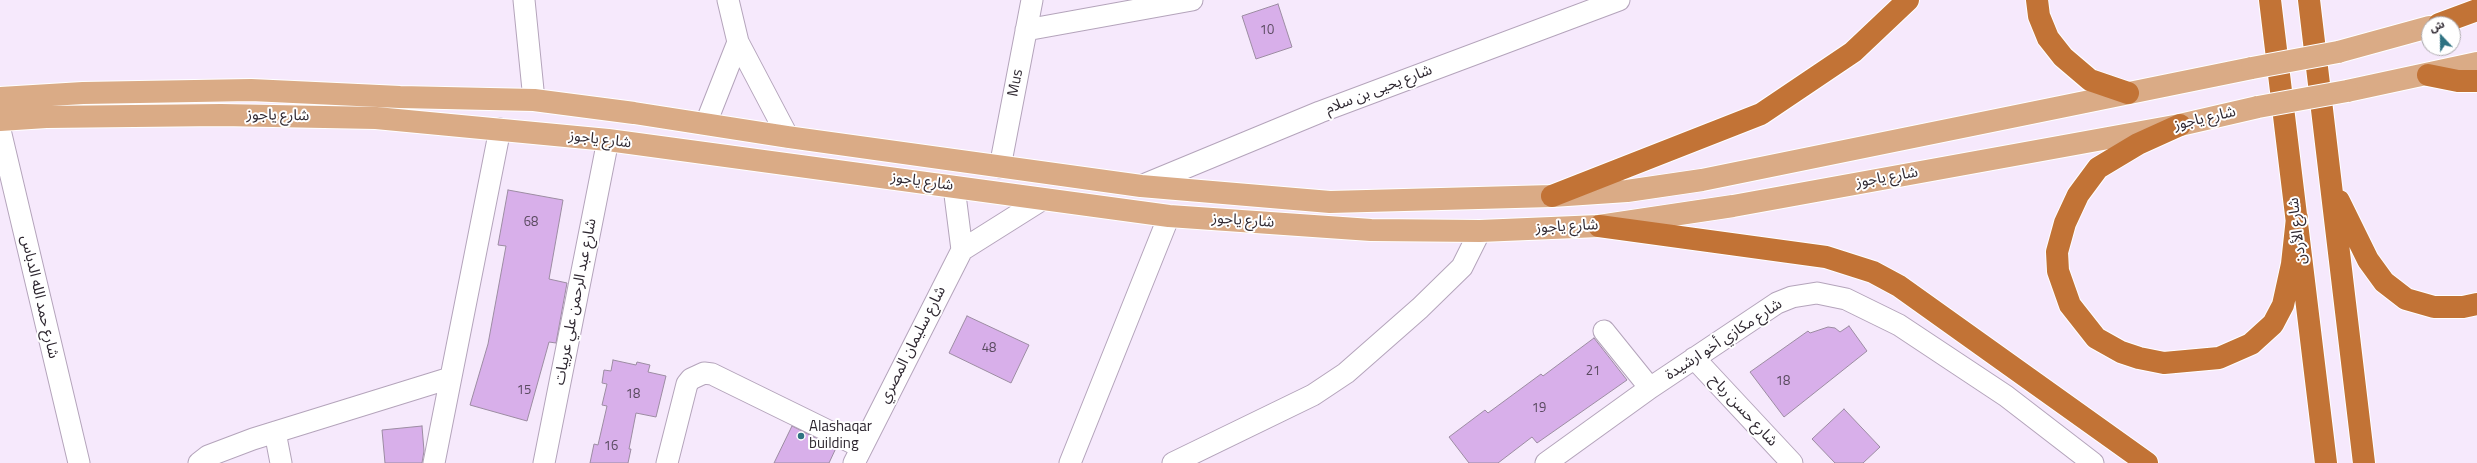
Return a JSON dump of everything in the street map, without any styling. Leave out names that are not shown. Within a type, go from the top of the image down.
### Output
[{"type":"highway","points":[[1552,196],[1761,114],[1854,52],[1908,0]]},
{"type":"highway","points":[[2037,0],[2039,16],[2048,38],[2063,57],[2090,80],[2128,93]]},
{"type":"highway","name":"شارع الأردن","points":[[2270,0],[2326,463]]},
{"type":"highway","points":[[2309,0],[2364,463]]},
{"type":"highway","points":[[2461,16],[2477,10]]},
{"type":"highway","points":[[2428,75],[2458,80],[2477,81]]},
{"type":"highway","points":[[2180,125],[2138,144],[2098,168],[2078,195],[2065,223],[2057,252],[2058,271],[2070,305],[2096,338],[2121,352],[2139,358],[2164,363],[2219,358],[2251,344],[2273,324],[2283,305],[2292,264],[2297,218]]},
{"type":"highway","points":[[2330,179],[2348,221],[2368,260],[2384,282],[2406,299],[2434,307],[2463,307],[2477,304]]},
{"type":"highway","points":[[1599,226],[1826,257],[1873,272],[1899,286],[2147,463]]},
{"type":"main road","points":[[2461,19],[2477,16]]},
{"type":"main road","name":"شارع ياجوز","points":[[0,98],[83,93],[251,90],[400,97],[534,100],[706,123],[788,138],[1141,186],[1330,202],[1552,196],[1627,191],[1702,180],[2252,68],[2338,52],[2421,29]]},
{"type":"main road","name":"شارع ياجوز","points":[[0,120],[112,116],[306,116],[376,118],[608,140],[1169,216],[1372,230],[1480,231],[1599,226],[1788,196],[2180,125],[2258,107],[2428,75],[2477,62]]},
{"type":"street","points":[[524,0],[534,100]]},
{"type":"street","points":[[728,0],[738,42],[788,138]]},
{"type":"street","name":"Mus","points":[[1000,167],[1032,0]]},
{"type":"street","points":[[1026,30],[1192,0]]},
{"type":"street","name":"شارع يحيى بن سلام","points":[[1141,186],[1320,112],[1594,4],[1619,0]]},
{"type":"street","points":[[706,123],[738,42]]},
{"type":"street","points":[[434,463],[500,129]]},
{"type":"street","name":"شارع حمد الله الدباس","points":[[0,130],[79,463]]},
{"type":"street","name":"شارع عبد الرحمن علي عربيات","points":[[544,463],[608,140]]},
{"type":"street","points":[[954,187],[962,250],[1043,199]]},
{"type":"street","points":[[1070,463],[1169,216]]},
{"type":"street","points":[[1173,463],[1313,395],[1346,373],[1420,308],[1462,267],[1480,231]]},
{"type":"street","name":"شارع سليمان المصري","points":[[858,455],[962,250]]},
{"type":"street","name":"شارع مكازي أخو ارشيدة","points":[[1546,463],[1650,388],[1762,312],[1792,297],[1817,294],[1846,299],[1899,325],[2006,396],[2093,463]]},
{"type":"street","points":[[1604,331],[1650,388]]},
{"type":"street","name":"شارع حسن رباح","points":[[1694,358],[1792,463]]},
{"type":"street","points":[[667,463],[687,384],[691,379],[704,373],[712,374],[858,455]]},
{"type":"street","points":[[200,463],[208,456],[275,432],[450,378]]},
{"type":"street","points":[[275,432],[281,463]]},
{"type":"building","points":[[1278,4],[1292,47],[1256,59],[1242,16]]},
{"type":"building","points":[[508,190],[563,200],[549,279],[567,283],[556,343],[549,342],[527,421],[470,405],[488,344],[506,246],[498,245]]},
{"type":"building","points":[[967,316],[1029,345],[1011,383],[949,353]]},
{"type":"building","points":[[1849,326],[1867,351],[1784,417],[1750,372],[1808,331],[1810,333],[1828,327],[1835,328],[1840,332]]},
{"type":"building","points":[[1594,338],[1627,380],[1537,443],[1532,437],[1498,463],[1469,463],[1449,437],[1485,410],[1488,413],[1541,374],[1543,376]]},
{"type":"building","points":[[613,360],[636,365],[637,362],[650,365],[648,372],[666,376],[656,417],[636,413],[629,449],[631,449],[628,463],[590,463],[594,444],[598,445],[607,406],[602,405],[607,384],[602,383],[604,370],[611,371]]},
{"type":"building","points":[[1844,409],[1880,447],[1863,463],[1835,463],[1812,439]]},
{"type":"building","points":[[422,426],[424,451],[422,463],[385,463],[382,430]]},
{"type":"building","name":"Alashaqar building","points":[[792,426],[836,448],[829,463],[774,463]]},
{"type":"place","name":"Alashaqar building","points":[[801,436]]}]
